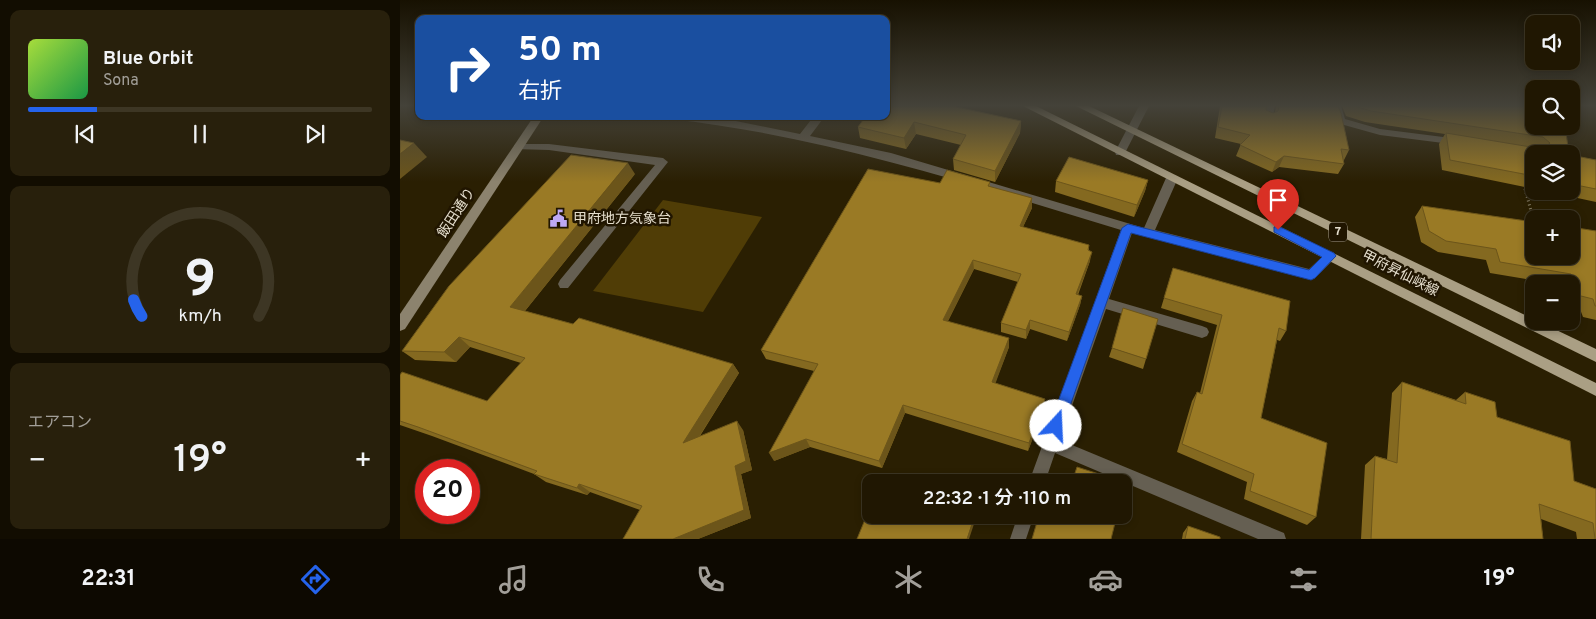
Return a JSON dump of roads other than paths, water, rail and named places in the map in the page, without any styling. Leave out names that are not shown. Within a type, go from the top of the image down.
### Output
[{"type":"main road","name":"飯田通り","points":[[400,325],[529,131]]},
{"type":"main road","name":"甲府昇仙峡線","points":[[1078,131],[1596,390]]},
{"type":"main road","name":"甲府昇仙峡線","points":[[1133,131],[1596,356]]},
{"type":"lane","points":[[770,131],[891,157],[1128,228],[1311,275],[1330,256]]},
{"type":"lane","points":[[803,138],[808,131]]},
{"type":"lane","points":[[1120,152],[1130,131]]},
{"type":"lane","points":[[1377,131],[1472,143]]},
{"type":"lane","points":[[518,147],[549,147],[663,162],[564,284]]},
{"type":"lane","points":[[1148,233],[1172,178]]},
{"type":"lane","points":[[1040,474],[1128,228]]},
{"type":"lane","points":[[1101,302],[1202,332]]},
{"type":"lane","points":[[1050,444],[1278,539]]},
{"type":"lane","points":[[1018,539],[1023,524]]},
{"type":"place","name":"甲府地方気象台","points":[[559,219]]}]
